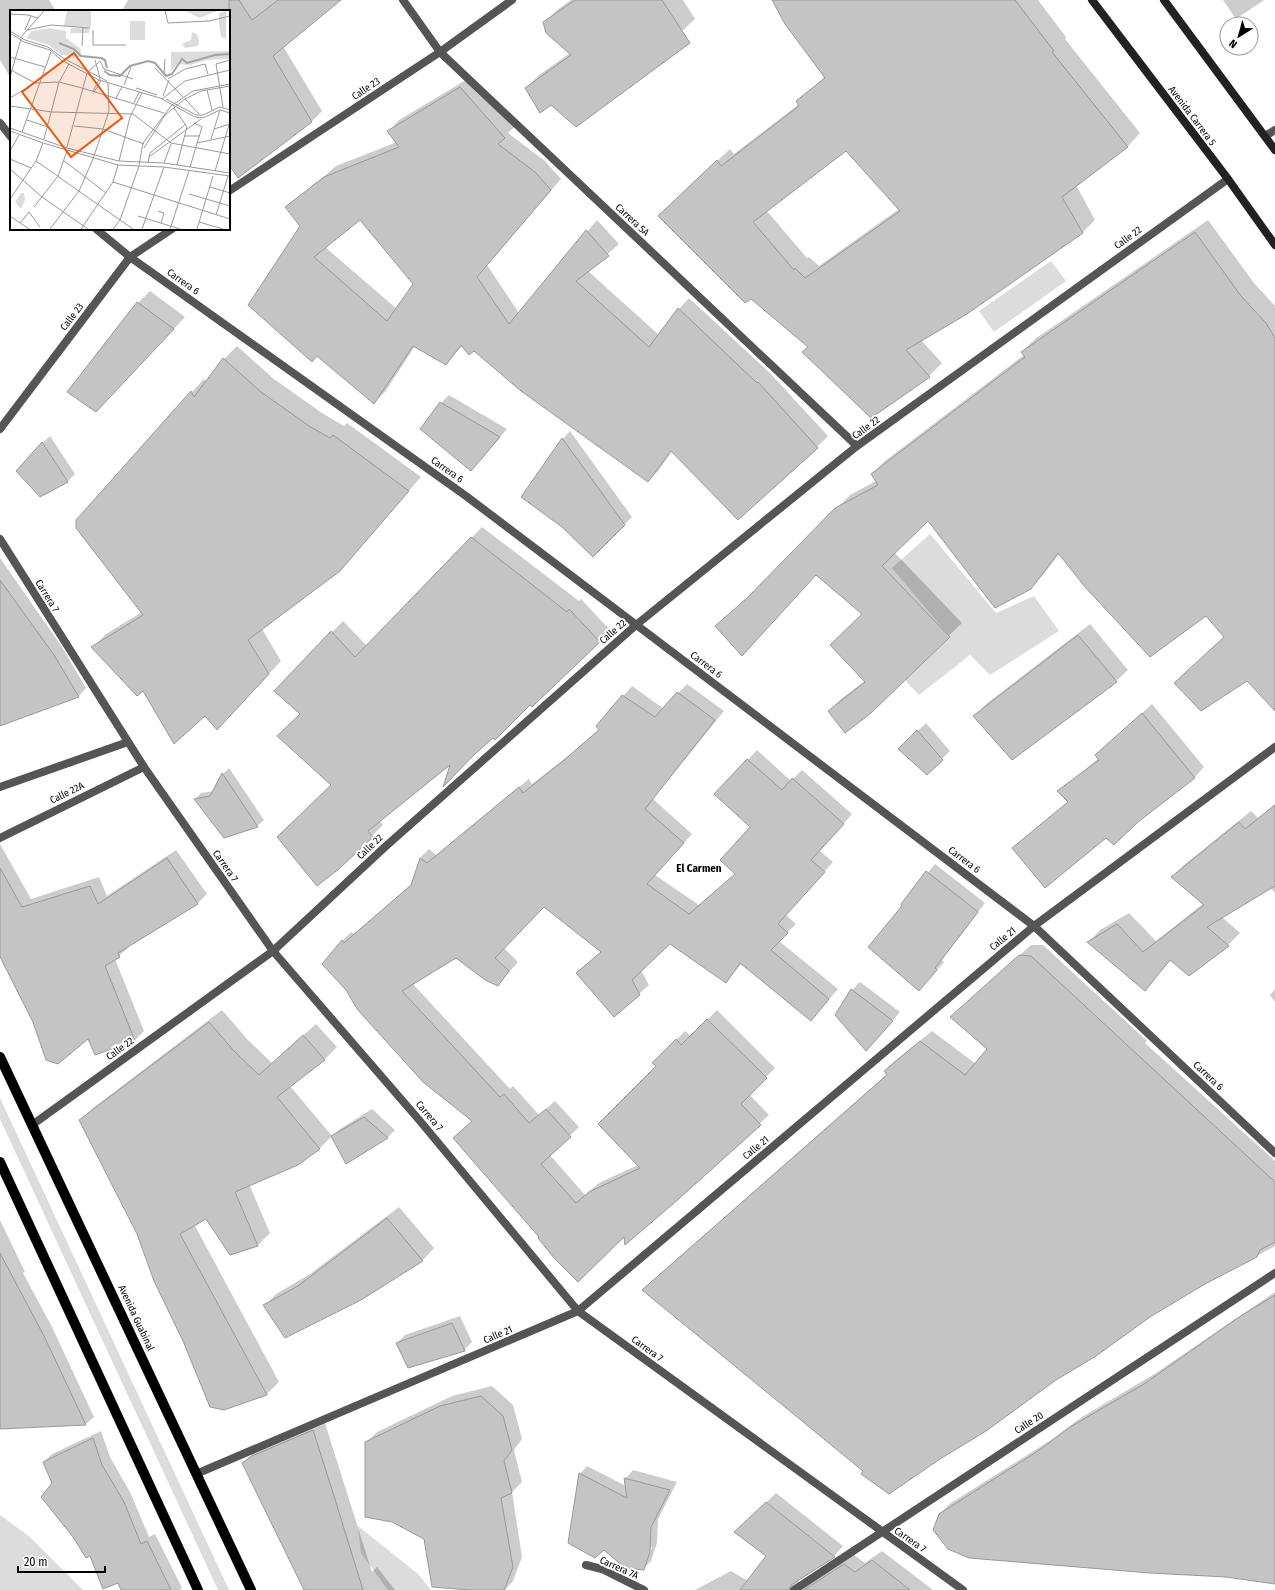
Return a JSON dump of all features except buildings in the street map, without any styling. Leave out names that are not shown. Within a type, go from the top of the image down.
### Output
[{"type":"main road","name":"Avenida Carrera 5","points":[[1092,0],[1228,179],[1275,245]]},
{"type":"main road","points":[[1164,0],[1275,150]]},
{"type":"main road","name":"Avenida Guabinal","points":[[0,1057],[251,1590]]},
{"type":"main road","points":[[0,1162],[198,1590]]},
{"type":"street","name":"Carrera 5A","points":[[403,0],[440,52],[857,446]]},
{"type":"street","name":"Calle 23","points":[[230,191],[440,52],[512,0]]},
{"type":"street","points":[[0,123],[10,136]]},
{"type":"street","points":[[1265,136],[1275,130]]},
{"type":"street","name":"Calle 22","points":[[32,1125],[273,951],[386,846],[636,625],[857,446],[1228,179]]},
{"type":"street","name":"Carrera 6","points":[[97,230],[130,257],[466,496],[1034,926],[1275,1153]]},
{"type":"street","name":"Calle 23","points":[[0,428],[130,257],[170,230]]},
{"type":"street","name":"Carrera 7","points":[[0,539],[144,767],[273,951],[420,1121],[578,1311],[963,1590]]},
{"type":"street","points":[[0,787],[128,742]]},
{"type":"street","name":"Calle 21","points":[[196,1474],[578,1311],[1034,926],[1275,746]]},
{"type":"street","name":"Calle 22A","points":[[0,838],[144,767]]},
{"type":"street","name":"Calle 20","points":[[794,1590],[1275,1274]]},
{"type":"street","name":"Carrera 7A","points":[[586,1565],[602,1569],[644,1590]]},
{"type":"shaded area","points":[[1051,261],[1066,281],[994,332],[979,311]]},
{"type":"shaded area","points":[[930,534],[996,613],[1034,596],[1059,631],[990,675],[970,655],[919,695],[905,680],[950,637],[892,568]]},
{"type":"shaded area","points":[[0,1098],[229,1590],[218,1590],[0,1119]]},
{"type":"shaded area","points":[[0,1515],[30,1537],[83,1590],[0,1590]]},
{"type":"shaded area","points":[[358,1526],[418,1574],[431,1590],[388,1590],[361,1553]]},
{"type":"district","name":"El Carmen","points":[[699,868]]}]
